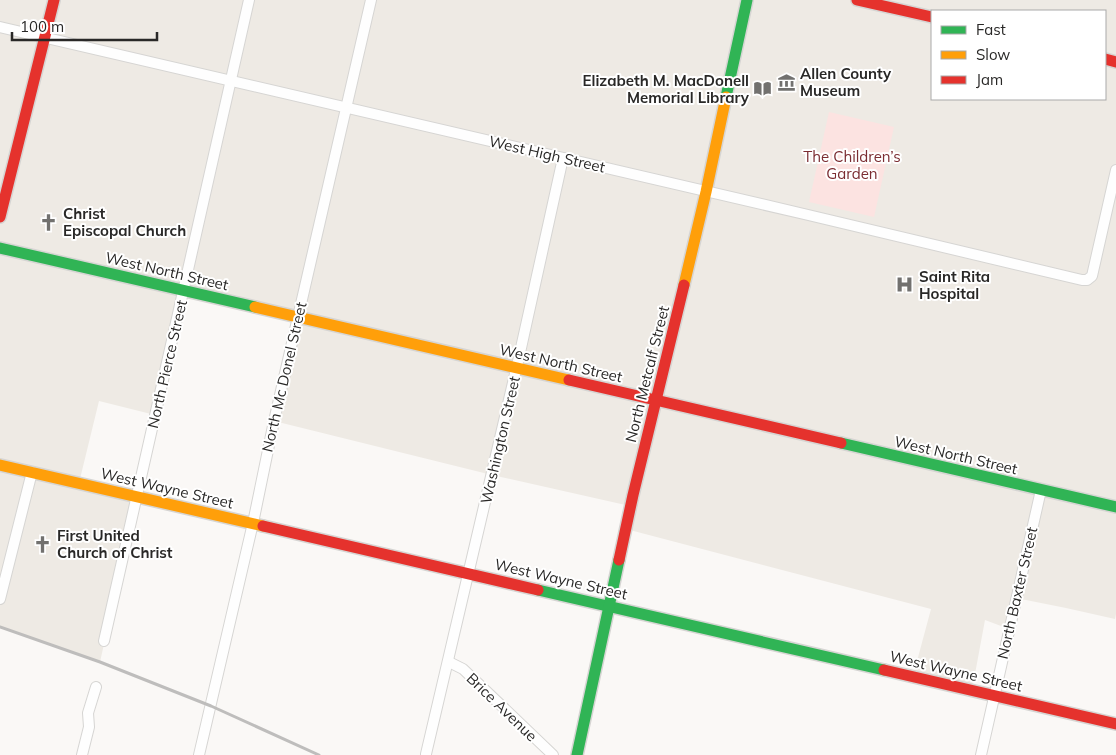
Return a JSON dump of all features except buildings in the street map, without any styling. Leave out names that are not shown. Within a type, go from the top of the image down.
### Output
[{"type":"main road","points":[[0,217],[54,0]]},
{"type":"main road","name":"North Metcalf Street","points":[[577,755],[631,504],[706,192],[747,0]]},
{"type":"main road","points":[[857,0],[931,18]]},
{"type":"main road","name":"West North Street","points":[[0,248],[1116,507]]},
{"type":"main road","name":"West Wayne Street","points":[[0,465],[1116,724]]},
{"type":"street","name":"North Pierce Street","points":[[104,641],[249,0]]},
{"type":"street","name":"North Mc Donel Street","points":[[199,755],[370,0]]},
{"type":"street","name":"West High Street","points":[[0,27],[798,212],[1078,279],[1087,280],[1092,276],[1116,170]]},
{"type":"street","name":"Washington Street","points":[[426,754],[517,368],[563,158]]},
{"type":"street","points":[[0,599],[32,472]]},
{"type":"street","name":"North Baxter Street","points":[[981,755],[1041,490]]},
{"type":"street","name":"Brice Avenue","points":[[448,662],[463,669],[553,755]]},
{"type":"street","points":[[82,755],[89,727],[88,713],[96,687]]},
{"type":"shaded area","points":[[0,0],[1116,0],[1115,619],[1016,598],[1009,629],[985,620],[972,690],[913,676],[931,609],[626,529],[630,506],[492,475],[274,421],[298,317],[184,290],[155,415],[99,401],[79,483],[137,496],[100,662],[0,627]]},
{"type":"green space","name":"The Children’s Garden","points":[[829,112],[894,127],[874,217],[809,202]]},
{"type":"railway","points":[[0,627],[100,662],[211,706],[319,755]]},
{"type":"traffic: fast","points":[[726,97],[747,0]]},
{"type":"traffic: fast","points":[[0,248],[255,307]]},
{"type":"traffic: fast","points":[[841,443],[1116,507]]},
{"type":"traffic: fast","points":[[577,755],[619,560]]},
{"type":"traffic: fast","points":[[538,590],[884,670]]},
{"type":"traffic: slow","points":[[684,285],[726,97]]},
{"type":"traffic: slow","points":[[255,307],[569,380]]},
{"type":"traffic: slow","points":[[0,465],[263,526]]},
{"type":"traffic: jam","points":[[0,217],[54,0]]},
{"type":"traffic: jam","points":[[857,0],[931,17]]},
{"type":"traffic: jam","points":[[1106,59],[1116,62]]},
{"type":"traffic: jam","points":[[619,560],[684,285]]},
{"type":"traffic: jam","points":[[569,380],[841,443]]},
{"type":"traffic: jam","points":[[263,526],[538,590]]},
{"type":"traffic: jam","points":[[884,670],[1116,724]]},
{"type":"place","name":"Allen County Museum","points":[[786,82]]},
{"type":"place","name":"Elizabeth M. MacDonell Memorial Library","points":[[763,89]]},
{"type":"place","name":"Christ Episcopal Church","points":[[49,222]]},
{"type":"place","name":"Saint Rita Hospital","points":[[905,285]]},
{"type":"place","name":"First United Church of Christ","points":[[43,544]]}]
